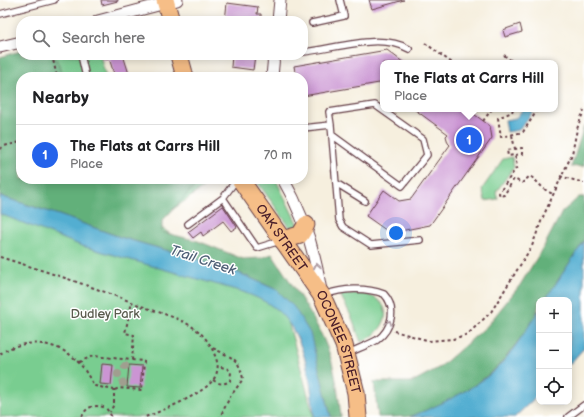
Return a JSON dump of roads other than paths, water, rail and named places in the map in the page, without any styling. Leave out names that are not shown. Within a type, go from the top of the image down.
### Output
[{"type":"main road","points":[[169,1],[170,16]]},
{"type":"main road","points":[[180,60],[184,72]]},
{"type":"main road","name":"OAK STREET","points":[[243,184],[322,296]]},
{"type":"main road","points":[[282,240],[300,235],[308,230]]},
{"type":"main road","points":[[292,255],[308,230]]},
{"type":"main road","name":"OCONEE STREET","points":[[322,296],[347,354],[356,393],[358,417]]},
{"type":"street","points":[[278,16],[280,0]]},
{"type":"street","points":[[131,16],[169,1]]},
{"type":"street","points":[[0,48],[16,43]]},
{"type":"street","points":[[272,72],[274,60]]},
{"type":"street","name":"OCONEE STREET","points":[[285,184],[308,230],[317,260],[322,296]]},
{"type":"lane","points":[[0,14],[54,0]]},
{"type":"lane","points":[[312,23],[344,16],[340,0]]},
{"type":"lane","points":[[308,51],[350,43],[394,42],[409,49]]},
{"type":"lane","points":[[81,60],[85,72]]},
{"type":"lane","points":[[380,109],[375,105],[329,112],[338,220],[343,227],[371,245],[420,240]]},
{"type":"lane","points":[[332,135],[402,186],[426,155],[422,139],[385,112]]},
{"type":"lane","points":[[308,127],[331,125]]},
{"type":"lane","points":[[188,224],[223,198],[235,184]]},
{"type":"lane","points":[[336,184],[365,201]]},
{"type":"lane","points":[[223,198],[257,248],[282,240]]},
{"type":"lane","points":[[322,296],[338,290],[351,289],[384,294],[391,303],[391,315],[388,328],[376,340],[347,354]]},
{"type":"lane","points":[[568,417],[584,405]]},
{"type":"water","points":[[521,112],[533,112],[519,130],[507,132],[505,120],[516,118]]},
{"type":"water","points":[[0,196],[120,237],[228,268],[277,290],[294,307],[310,333],[331,417],[314,417],[309,375],[301,347],[287,322],[278,311],[270,305],[243,292],[82,246],[0,214]]},
{"type":"water","points":[[584,241],[584,348],[572,362],[572,297],[547,297]]},
{"type":"water","points":[[536,314],[536,397],[515,417],[410,417],[458,395],[481,381],[500,365]]},
{"type":"place","name":"The Flats at Carrs Hill","points":[[469,140]]},
{"type":"water label","name":"Trail Creek","points":[[203,260]]},
{"type":"park label","name":"Dudley Park","points":[[105,314]]}]
